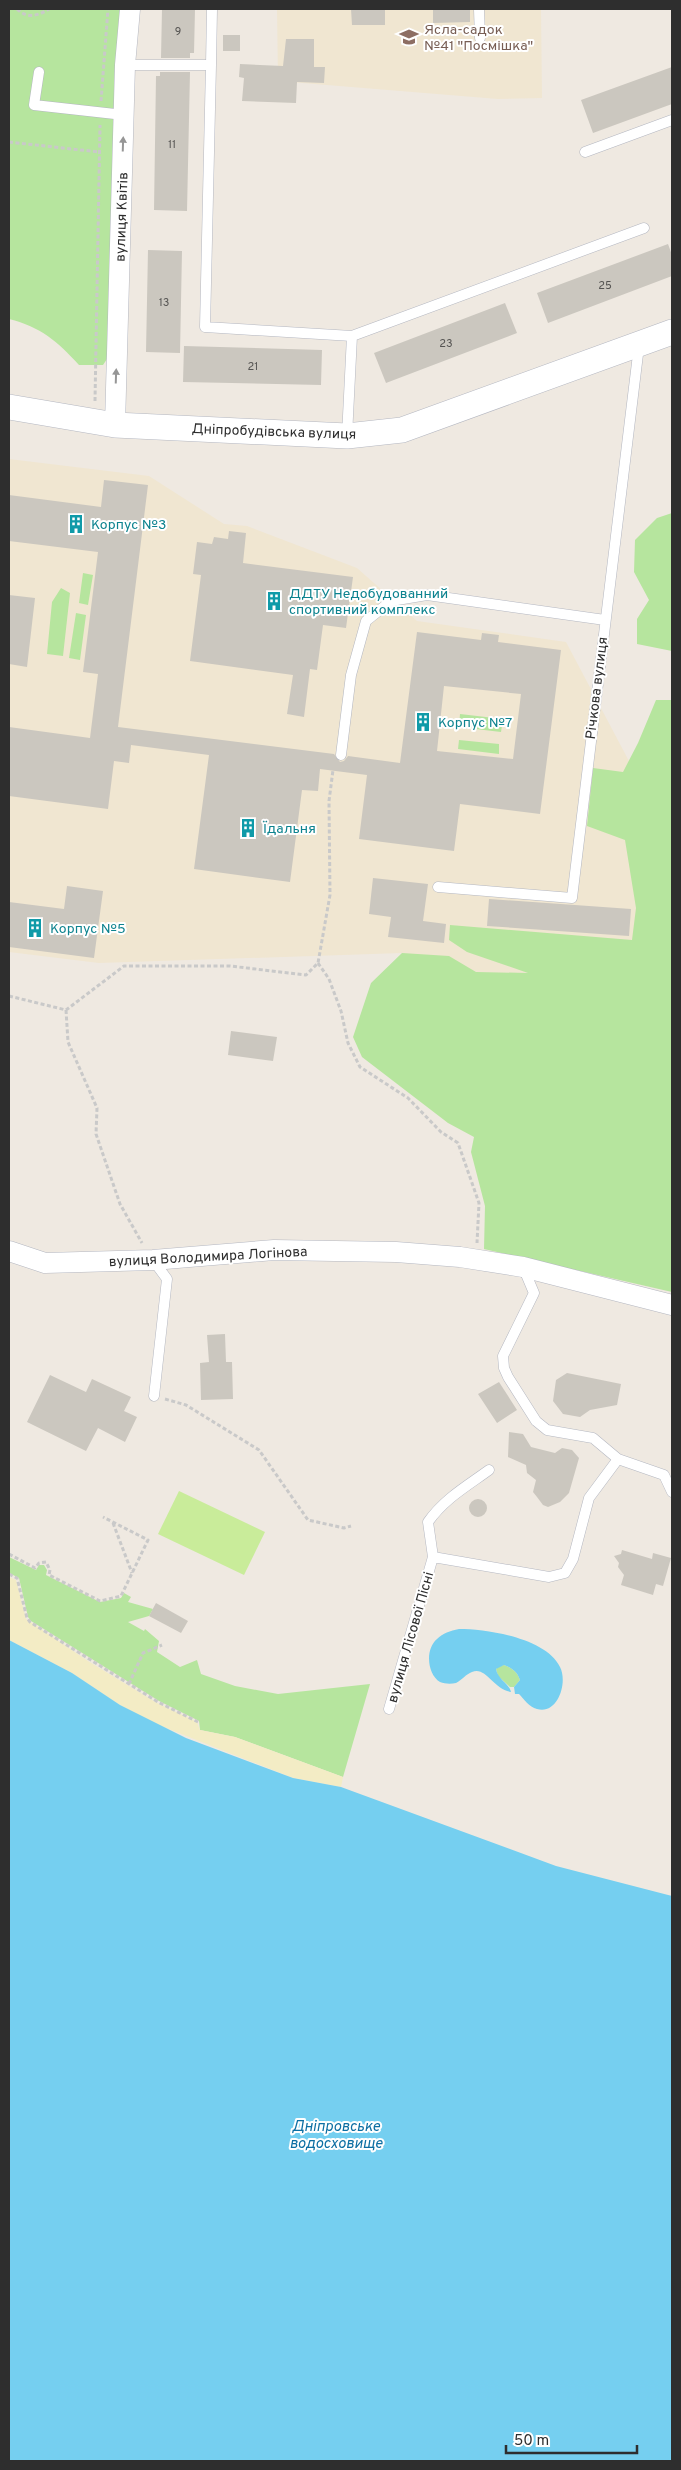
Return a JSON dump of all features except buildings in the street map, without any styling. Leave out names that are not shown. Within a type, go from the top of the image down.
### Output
[{"type":"street","name":"вулиця Квітів","points":[[105,423],[124,115],[125,65],[130,9]]},
{"type":"street","name":"Дніпробудівська вулиця","points":[[9,407],[105,423],[347,436],[402,430],[672,332]]},
{"type":"street","name":"вулиця Володимира Логінова","points":[[9,1251],[45,1263],[153,1260],[274,1250],[396,1252],[476,1259],[523,1267],[672,1305]]},
{"type":"lane","points":[[212,9],[205,327],[352,336],[644,228]]},
{"type":"lane","points":[[480,9],[480,38]]},
{"type":"lane","points":[[125,65],[211,65]]},
{"type":"lane","points":[[39,72],[34,105],[124,115]]},
{"type":"lane","points":[[585,152],[672,120]]},
{"type":"lane","points":[[347,436],[352,336]]},
{"type":"lane","name":"Річкова вулиця","points":[[438,888],[572,898],[640,345]]},
{"type":"lane","points":[[341,755],[351,675],[366,621],[391,601],[427,595],[605,620]]},
{"type":"lane","points":[[153,1260],[167,1279],[154,1396]]},
{"type":"lane","points":[[523,1267],[534,1293],[503,1356],[504,1368],[536,1421],[547,1430],[593,1438],[618,1459],[664,1475],[672,1492]]},
{"type":"lane","name":"вулиця Лісової Пісні","points":[[389,1710],[433,1557],[549,1577],[565,1573],[573,1558],[589,1498],[618,1459]]},
{"type":"lane","points":[[433,1557],[428,1522],[436,1510],[452,1496],[489,1470]]},
{"type":"path","points":[[17,9],[29,16],[40,15],[48,9]]},
{"type":"path","points":[[105,423],[99,152],[108,9]]},
{"type":"path","points":[[9,142],[99,152]]},
{"type":"path","points":[[66,1010],[124,966],[230,966],[306,975],[318,963],[330,895],[329,801],[333,770]]},
{"type":"path","points":[[318,963],[329,979],[341,1011],[348,1043],[360,1067],[408,1098],[441,1132],[458,1143],[479,1203],[476,1259]]},
{"type":"path","points":[[9,996],[66,1010]]},
{"type":"path","points":[[66,1010],[68,1042],[97,1108],[96,1134],[120,1204],[153,1260]]},
{"type":"path","points":[[154,1396],[186,1405],[259,1450],[308,1520],[344,1528],[351,1526]]},
{"type":"path","points":[[9,1554],[35,1568],[38,1563],[46,1562],[49,1575],[100,1600],[121,1596],[148,1540],[103,1517]]},
{"type":"path","points":[[113,1522],[132,1574]]},
{"type":"path","points":[[9,1574],[17,1578],[27,1618],[30,1622],[129,1684],[198,1722]]},
{"type":"path","points":[[129,1684],[143,1653],[162,1645]]},
{"type":"shaded area","name":"Ясла-садок №41 \"Посмішка\"","points":[[277,9],[541,9],[542,98],[498,99],[278,81]]},
{"type":"shaded area","points":[[9,459],[149,476],[224,524],[247,526],[357,568],[417,621],[566,642],[639,780],[648,947],[476,991],[402,953],[99,963],[9,952]]},
{"type":"green space","points":[[9,9],[121,9],[107,359],[103,365],[79,365],[48,336],[30,326],[9,319]]},
{"type":"green space","points":[[672,513],[672,651],[637,644],[637,619],[649,600],[634,572],[635,540],[657,518]]},
{"type":"green space","points":[[83,573],[93,575],[88,605],[79,603]]},
{"type":"green space","points":[[61,588],[70,593],[63,656],[47,654],[52,602]]},
{"type":"green space","points":[[76,613],[86,615],[80,660],[69,658]]},
{"type":"green space","points":[[656,700],[672,700],[672,1292],[484,1249],[485,1206],[471,1152],[474,1137],[448,1123],[362,1057],[353,1037],[371,983],[402,953],[449,956],[476,972],[528,973],[467,952],[449,940],[450,925],[632,940],[636,908],[625,840],[587,826],[593,768],[623,772],[638,743]]},
{"type":"green space","points":[[460,714],[503,719],[501,732],[459,727]]},
{"type":"green space","points":[[459,740],[499,744],[499,754],[458,749]]},
{"type":"green space","points":[[179,1491],[265,1532],[244,1575],[158,1534]]},
{"type":"green space","points":[[9,1557],[36,1570],[39,1565],[44,1565],[47,1570],[46,1575],[100,1602],[121,1598],[124,1593],[131,1597],[128,1602],[153,1609],[149,1616],[128,1622],[144,1631],[145,1629],[159,1641],[157,1652],[180,1667],[197,1660],[201,1674],[235,1686],[278,1694],[370,1684],[343,1777],[235,1737],[200,1730],[199,1721],[159,1701],[31,1621],[28,1617],[19,1578],[9,1573]]},
{"type":"green space","points":[[504,1665],[514,1670],[519,1677],[520,1680],[514,1687],[510,1687],[498,1676],[496,1669]]},
{"type":"sand","points":[[9,1577],[16,1580],[26,1619],[88,1661],[157,1703],[197,1722],[200,1730],[235,1737],[343,1777],[341,1787],[293,1778],[151,1722],[120,1705],[72,1673],[9,1640]]},
{"type":"water","points":[[459,1629],[500,1633],[515,1637],[529,1642],[553,1657],[560,1667],[563,1681],[556,1702],[544,1710],[532,1707],[519,1694],[515,1694],[514,1687],[520,1680],[514,1670],[504,1665],[496,1669],[497,1673],[511,1692],[499,1687],[486,1675],[477,1671],[470,1673],[456,1683],[440,1682],[430,1668],[429,1655],[433,1643],[442,1635]]},
{"type":"water","name":"Дніпровське водосховище","points":[[9,1640],[72,1673],[120,1705],[186,1738],[293,1778],[341,1787],[556,1866],[672,1896],[672,2461],[9,2461]]},
{"type":"place","name":"Ясла-садок №41 \"Посмішка\"","points":[[409,37]]},
{"type":"place","name":"Корпус №3","points":[[76,524]]},
{"type":"place","name":"ДДТУ Недобудованний спортивний комплекс","points":[[274,601]]},
{"type":"place","name":"Корпус №7","points":[[423,722]]},
{"type":"place","name":"Їдальня","points":[[248,828]]},
{"type":"place","name":"Корпус №5","points":[[35,928]]}]
